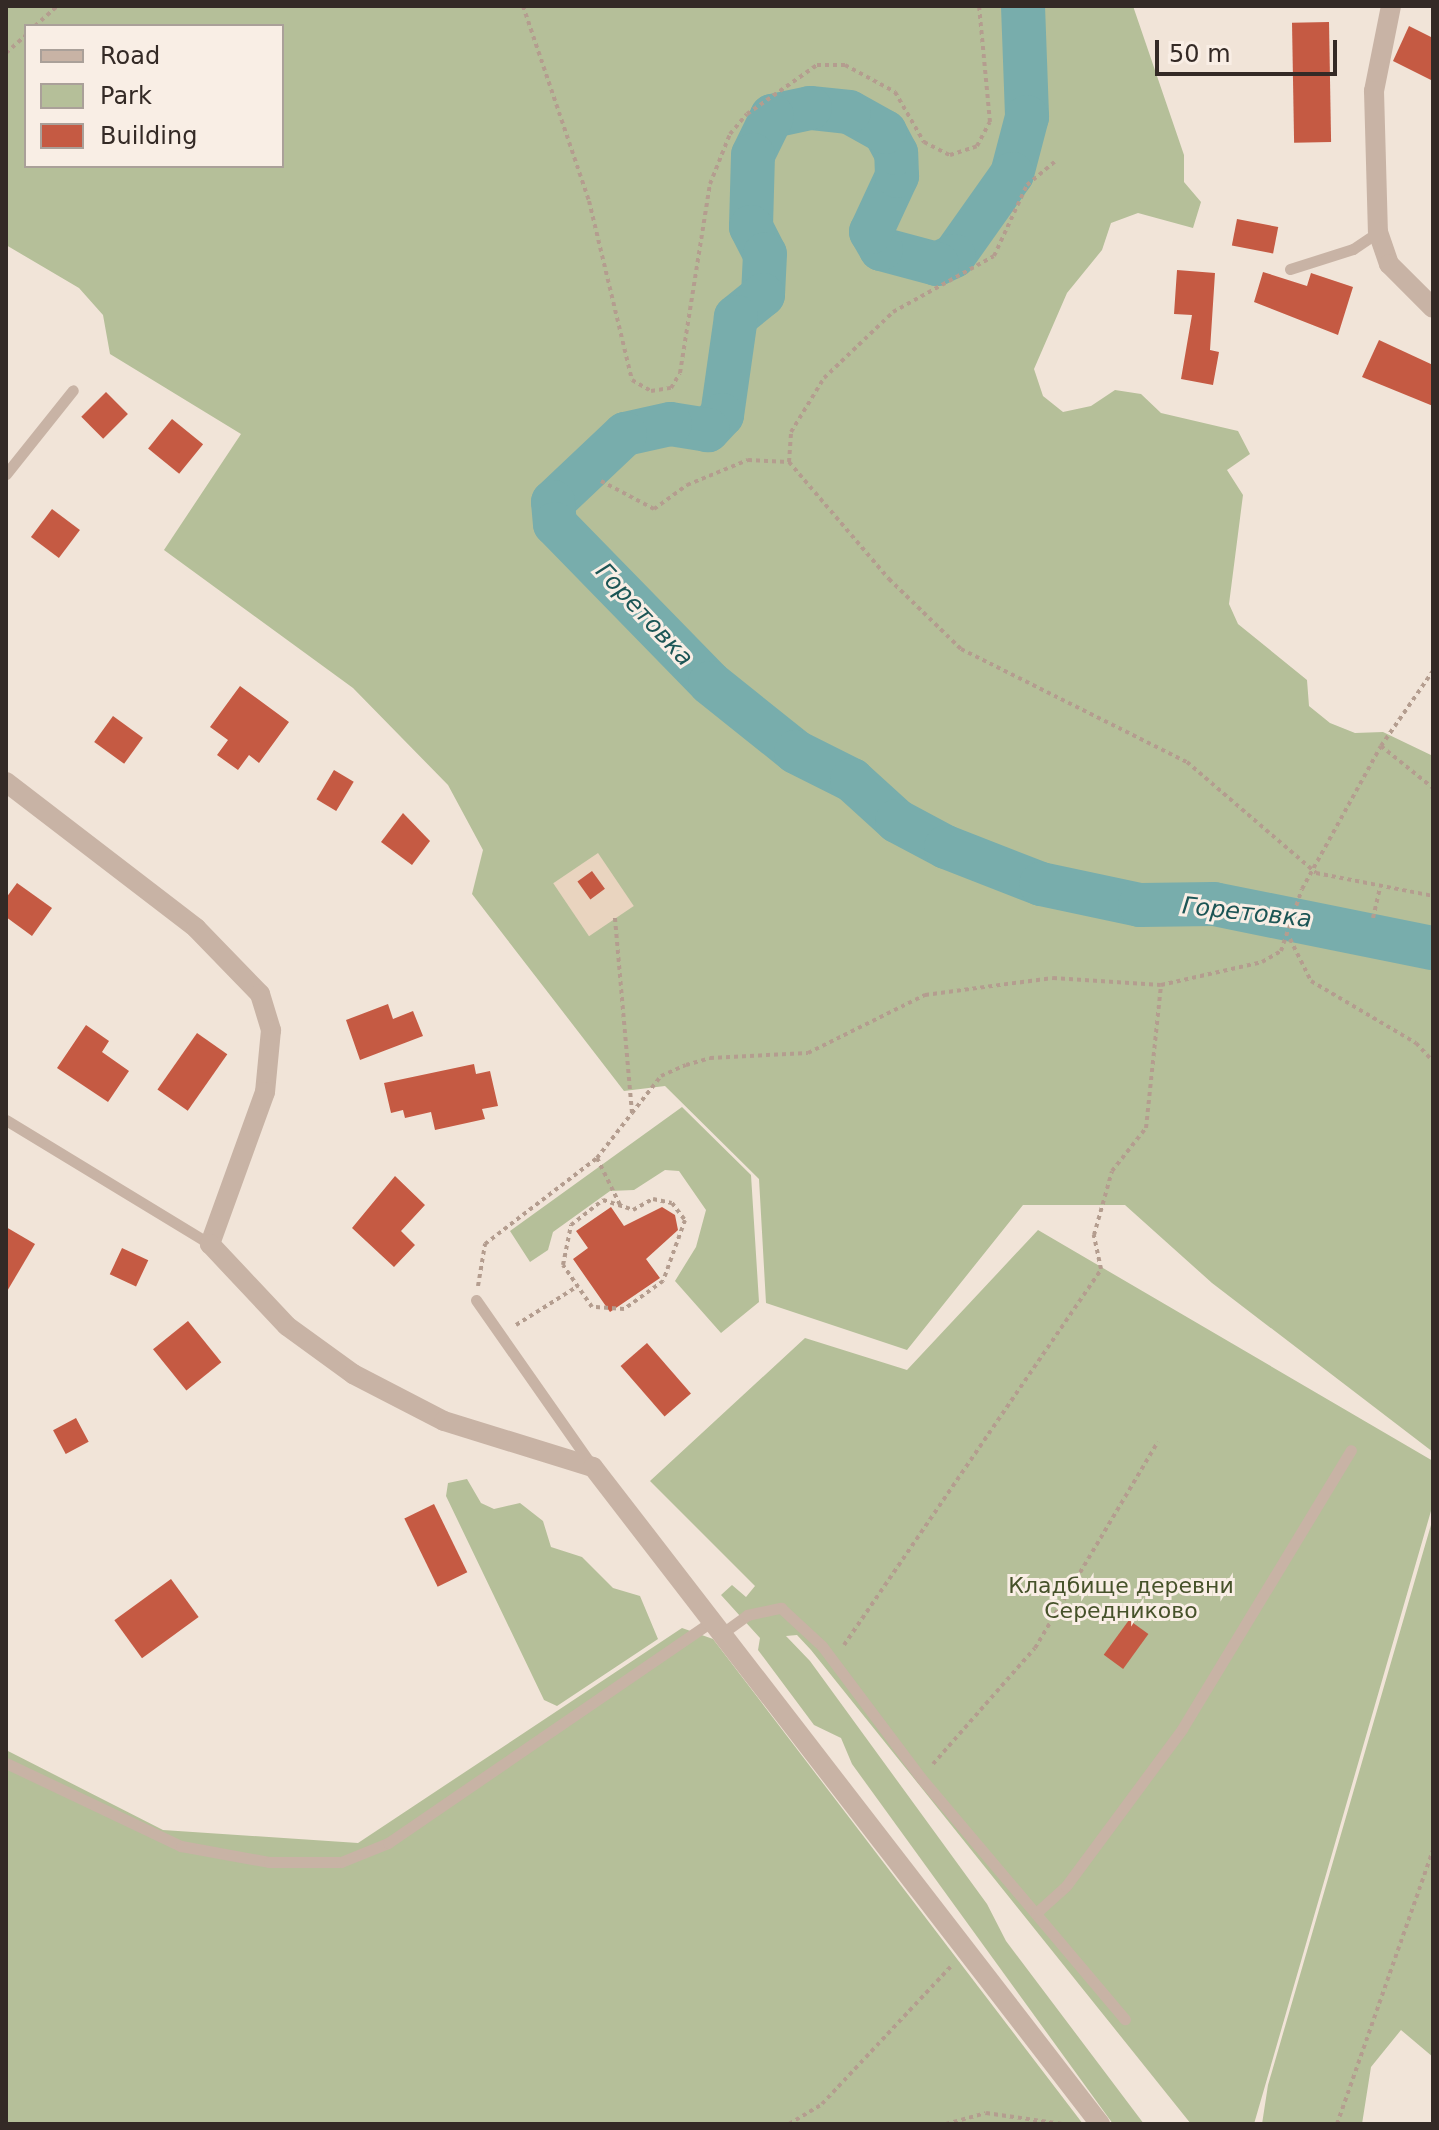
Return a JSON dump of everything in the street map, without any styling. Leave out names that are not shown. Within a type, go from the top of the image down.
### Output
[{"type":"street","points":[[1391,6],[1374,91],[1378,232],[1389,264],[1433,308]]},
{"type":"street","points":[[6,782],[196,928],[260,994],[271,1030],[265,1092],[210,1244],[287,1326],[353,1374],[444,1421],[593,1467],[719,1626],[1100,2124]]},
{"type":"lane","points":[[1290,269],[1353,249],[1378,232]]},
{"type":"lane","points":[[6,474],[73,390]]},
{"type":"lane","points":[[6,1120],[210,1244]]},
{"type":"lane","points":[[476,1300],[593,1467]]},
{"type":"lane","points":[[1036,1913],[1066,1886],[1182,1729],[1351,1450]]},
{"type":"lane","points":[[6,1763],[181,1846],[269,1862],[341,1862],[388,1843],[719,1626],[747,1615],[781,1608],[834,1660],[921,1778],[1125,2019]]},
{"type":"path","points":[[37,24],[57,6]]},
{"type":"path","points":[[523,6],[589,201],[632,380],[651,391],[671,388],[680,373],[710,184],[730,134],[747,114],[817,65],[845,65],[895,92],[924,142],[950,155],[977,146],[990,122],[979,6]]},
{"type":"path","points":[[6,53],[24,37]]},
{"type":"path","points":[[1056,161],[1027,185],[994,256],[893,312],[824,378],[791,432],[789,462],[889,579],[961,649],[1187,762],[1316,873],[1433,896]]},
{"type":"path","points":[[601,481],[654,509],[687,485],[748,460],[789,462]]},
{"type":"path","points":[[1433,671],[1381,746],[1295,909],[1290,939],[1311,981],[1416,1043],[1433,1061]]},
{"type":"path","points":[[1381,746],[1433,788]]},
{"type":"path","points":[[1373,918],[1380,887]]},
{"type":"path","points":[[615,918],[632,1113]]},
{"type":"path","points":[[476,1300],[485,1244],[597,1158],[661,1076],[710,1058],[808,1053],[925,995],[1053,978],[1161,985],[1262,962],[1290,939]]},
{"type":"path","points":[[834,1660],[1101,1269],[1094,1235],[1112,1171],[1146,1128],[1161,985]]},
{"type":"path","points":[[597,1158],[621,1207]]},
{"type":"path","points":[[603,1200],[621,1207],[672,1203],[685,1220],[663,1281],[624,1309],[592,1307],[578,1286],[563,1265],[571,1225],[603,1200]]},
{"type":"path","points":[[533,1315],[578,1286]]},
{"type":"path","points":[[921,1778],[1035,1648],[1158,1442]]},
{"type":"path","points":[[1337,2124],[1433,1850]]},
{"type":"path","points":[[789,2124],[822,2104],[966,1948]]},
{"type":"path","points":[[946,2124],[986,2113],[1062,2124]]},
{"type":"green space","points":[[6,6],[1133,6],[1184,155],[1184,182],[1201,202],[1193,228],[1138,213],[1111,223],[1102,250],[1067,293],[1034,369],[1043,396],[1063,412],[1091,406],[1115,390],[1141,394],[1161,413],[1238,431],[1250,454],[1227,470],[1243,495],[1229,604],[1238,624],[1307,680],[1309,706],[1330,723],[1355,733],[1383,732],[1433,756],[1433,1452],[1212,1283],[1125,1205],[1023,1205],[907,1350],[766,1303],[759,1179],[665,1086],[624,1091],[472,894],[483,850],[448,785],[353,688],[164,550],[241,434],[110,354],[103,315],[79,288],[6,245]]},
{"type":"green space","points":[[682,1107],[751,1175],[759,1302],[721,1333],[675,1281],[696,1247],[706,1210],[679,1171],[665,1170],[634,1190],[610,1191],[553,1232],[548,1250],[530,1262],[510,1231]]},
{"type":"green space","name":"Кладбище деревни Середниково","points":[[1038,1230],[1433,1461],[1433,1504],[1254,2124],[1191,2124],[811,1650],[797,1635],[786,1636],[810,1661],[987,1904],[1006,1941],[1144,2124],[1113,2124],[852,1764],[841,1738],[814,1725],[758,1650],[760,1638],[721,1595],[732,1585],[746,1597],[755,1586],[650,1481],[805,1338],[907,1370]]},
{"type":"green space","points":[[467,1479],[481,1503],[494,1509],[520,1503],[543,1521],[551,1547],[582,1557],[613,1588],[640,1596],[658,1639],[557,1706],[544,1700],[446,1496],[448,1483]]},
{"type":"green space","points":[[1433,1518],[1433,2057],[1401,2030],[1371,2067],[1362,2124],[1262,2124],[1268,2085]]},
{"type":"green space","points":[[682,1628],[713,1639],[1083,2124],[6,2124],[6,1750],[163,1830],[358,1843]]},
{"type":"shaded area","points":[[598,853],[634,906],[589,936],[553,883]]},
{"type":"building","points":[[1329,22],[1331,142],[1294,143],[1292,23]]},
{"type":"building","points":[[1409,26],[1433,38],[1433,81],[1393,61]]},
{"type":"building","points":[[1237,219],[1278,227],[1273,254],[1232,246]]},
{"type":"building","points":[[1177,270],[1215,273],[1210,350],[1219,352],[1213,385],[1181,379],[1192,315],[1174,314]]},
{"type":"building","points":[[1263,272],[1307,286],[1311,273],[1353,287],[1338,335],[1254,302]]},
{"type":"building","points":[[1379,340],[1433,365],[1433,406],[1362,377]]},
{"type":"building","points":[[106,392],[128,414],[103,439],[81,417]]},
{"type":"building","points":[[172,419],[203,444],[179,474],[148,449]]},
{"type":"building","points":[[52,509],[80,530],[59,558],[31,537]]},
{"type":"building","points":[[240,686],[289,722],[259,763],[249,755],[238,770],[217,755],[228,740],[210,727]]},
{"type":"building","points":[[113,716],[143,738],[124,764],[94,742]]},
{"type":"building","points":[[334,770],[354,782],[336,811],[316,799]]},
{"type":"building","points":[[403,813],[430,841],[412,865],[381,842]]},
{"type":"building","points":[[592,871],[605,889],[590,899],[577,882]]},
{"type":"building","points":[[17,883],[52,908],[32,936],[6,917],[6,898]]},
{"type":"building","points":[[388,1004],[393,1019],[413,1011],[423,1036],[360,1060],[346,1020]]},
{"type":"building","points":[[86,1025],[109,1041],[102,1052],[129,1071],[108,1102],[57,1068]]},
{"type":"building","points":[[197,1033],[227,1054],[188,1111],[157,1090]]},
{"type":"building","points":[[474,1064],[476,1074],[490,1071],[498,1106],[482,1109],[485,1119],[435,1130],[431,1112],[405,1118],[403,1110],[391,1113],[384,1083]]},
{"type":"building","points":[[395,1176],[425,1205],[401,1231],[415,1245],[394,1267],[352,1228]]},
{"type":"building","points":[[611,1207],[624,1226],[662,1207],[675,1215],[678,1230],[646,1259],[660,1278],[610,1312],[573,1259],[588,1248],[576,1231]]},
{"type":"building","points":[[6,1227],[35,1244],[6,1293]]},
{"type":"building","points":[[122,1248],[148,1260],[136,1287],[110,1274]]},
{"type":"building","points":[[188,1321],[221,1362],[186,1391],[153,1349]]},
{"type":"building","points":[[647,1343],[691,1394],[665,1417],[621,1366]]},
{"type":"building","points":[[76,1418],[89,1442],[66,1454],[53,1430]]},
{"type":"building","points":[[434,1504],[467,1572],[438,1587],[404,1518]]},
{"type":"building","points":[[171,1579],[199,1617],[142,1658],[114,1620]]},
{"type":"building","points":[[1129,1620],[1148,1634],[1123,1669],[1104,1655]]},
{"type":"waterway","name":"Горетовка","points":[[1023,6],[1027,117],[1012,174],[954,256],[937,264],[881,249],[871,232],[897,176],[896,153],[885,132],[849,112],[810,108],[772,116],[753,155],[751,227],[765,254],[763,295],[736,317],[722,415],[708,430],[670,424],[625,434],[553,502],[555,524],[710,683],[796,752],[852,780],[897,821],[946,847],[1041,884],[1140,905],[1214,904],[1433,948]]}]
